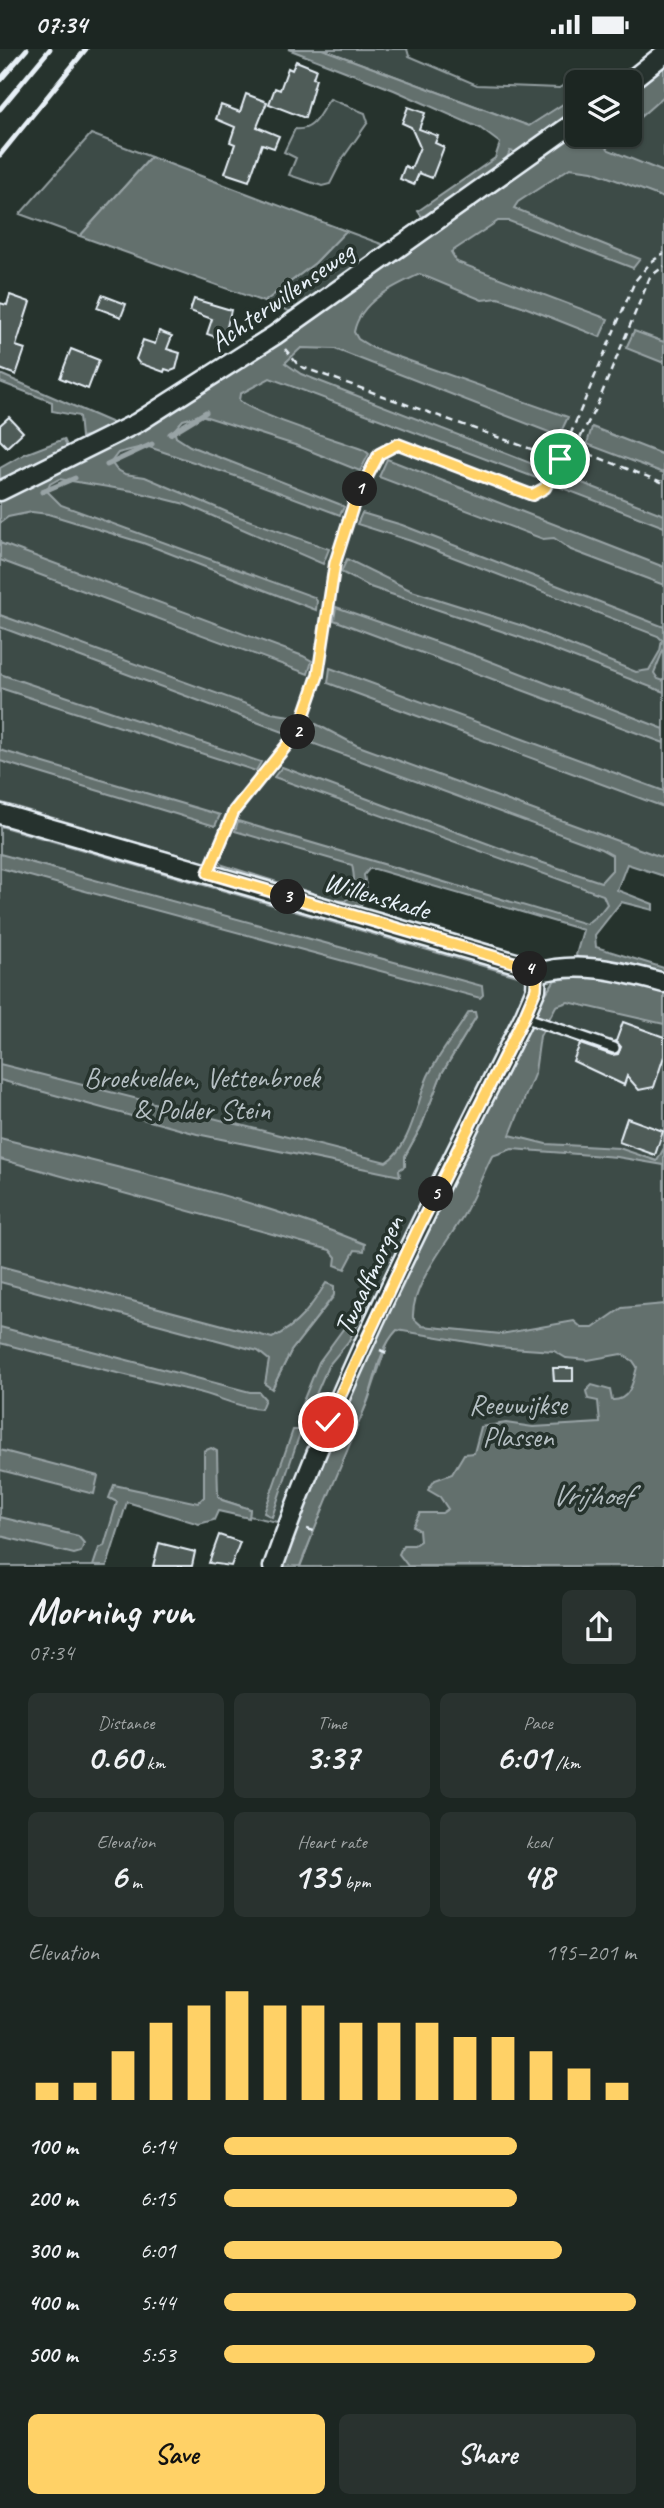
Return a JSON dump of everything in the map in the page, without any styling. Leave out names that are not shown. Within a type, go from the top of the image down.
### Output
[{"type":"street","points":[[642,72],[664,54]]},
{"type":"street","name":"Achterwillenseweg","points":[[0,491],[137,423],[275,335],[565,129]]},
{"type":"street","name":"Willenskade","points":[[0,814],[523,965],[537,973]]},
{"type":"street","points":[[537,973],[549,969],[583,967],[621,971],[664,983]]},
{"type":"street","name":"Twaalfmorgen","points":[[273,1566],[333,1411],[418,1229],[527,1018],[536,989],[537,973]]},
{"type":"lane","points":[[527,1018],[614,1048]]},
{"type":"path","points":[[208,873],[234,811],[299,730],[318,675],[335,563],[355,500],[379,454],[398,444],[532,495],[545,488],[560,459],[635,281],[651,262],[664,253]]},
{"type":"path","points":[[575,449],[597,405],[650,277],[664,266]]},
{"type":"path","points":[[291,358],[299,366],[560,459]]},
{"type":"path","points":[[566,445],[664,483]]},
{"type":"green space","points":[[322,49],[407,49],[409,56],[477,85],[559,88],[565,84],[565,104],[529,126]]},
{"type":"green space","points":[[664,57],[664,867],[625,854],[613,896],[593,929],[367,862],[351,907],[205,863],[201,865],[0,810],[0,518],[50,483],[299,337],[565,133],[565,147],[642,147],[642,74]]},
{"type":"green space","points":[[330,99],[365,113],[368,122],[343,158],[330,184],[322,186],[289,175],[296,158],[284,152],[295,129],[312,124]]},
{"type":"green space","points":[[91,134],[151,157],[80,236],[20,214]]},
{"type":"green space","points":[[346,231],[387,246],[294,313],[264,302],[315,263]]},
{"type":"green space","name":"Broekvelden, Vettenbroek & Polder Stein","points":[[0,826],[521,977],[530,983],[561,974],[568,977],[555,980],[533,1013],[282,1523],[249,1516],[250,1509],[222,1500],[218,1496],[217,1483],[204,1507],[127,1493],[106,1566],[0,1566]],"holes":[[[472,1012],[476,1017],[442,1073],[421,1127],[405,1156],[405,1166],[389,1173]],[[334,1296],[291,1351],[272,1389],[278,1347],[309,1310]]]},
{"type":"green space","name":"Reeuwijkse Plassen","points":[[556,994],[664,1016],[664,1566],[300,1567],[368,1401],[389,1338],[396,1331]]},
{"type":"water","points":[[288,49],[322,49],[529,126],[565,103],[565,119],[518,153],[510,151],[505,162],[422,217],[418,211],[495,158],[500,143],[480,128],[394,90]]},
{"type":"water","points":[[664,64],[664,96],[642,115],[642,81]]},
{"type":"water","points":[[565,139],[565,147],[607,147],[664,172],[664,198],[592,171],[570,168],[518,202],[514,208],[640,259],[633,268],[509,221],[498,221],[451,252],[457,262],[608,319],[600,337],[498,298],[482,300],[420,274],[379,296],[357,321],[354,332],[358,339],[373,348],[568,417],[559,436],[335,349],[301,348],[285,363],[301,374],[543,468],[539,479],[270,378],[240,394],[239,400],[278,420],[364,450],[369,454],[360,471],[298,446],[201,415],[183,420],[174,430],[176,437],[190,446],[339,504],[344,507],[340,515],[146,446],[118,453],[111,462],[125,474],[145,477],[234,515],[329,549],[323,564],[185,504],[133,491],[59,479],[50,484],[47,491],[61,505],[314,597],[317,601],[316,610],[143,543],[48,514],[32,512],[8,517],[0,523],[0,502],[281,340]]},
{"type":"water","points":[[151,157],[346,231],[315,263],[264,302],[80,236]]},
{"type":"water","points":[[634,331],[664,342],[664,363],[626,348]]},
{"type":"water","points":[[0,374],[115,424],[99,434],[81,437],[79,416],[52,411],[52,402],[0,382]]},
{"type":"water","points":[[592,427],[664,455],[664,473],[587,444]]},
{"type":"water","points":[[64,439],[67,446],[0,483],[0,468],[25,454]]},
{"type":"water","points":[[387,459],[664,567],[664,585],[571,550],[554,538],[543,539],[379,477]]},
{"type":"water","points":[[562,475],[664,515],[664,527],[557,486]]},
{"type":"water","points":[[362,513],[402,525],[664,627],[664,648],[654,673],[658,679],[664,681],[664,692],[522,638],[370,587],[341,572],[347,559],[412,591],[523,626],[636,672],[649,670],[660,651],[662,640],[658,636],[411,541],[357,524]]},
{"type":"water","points":[[0,543],[303,656],[312,661],[308,674],[0,560]]},
{"type":"water","points":[[336,607],[479,657],[664,729],[664,743],[334,620]]},
{"type":"water","points":[[0,615],[271,713],[290,716],[294,720],[286,733],[0,627]]},
{"type":"water","points":[[330,668],[664,791],[664,807],[328,683]]},
{"type":"water","points":[[0,674],[261,762],[256,771],[0,688]]},
{"type":"water","points":[[316,724],[356,745],[664,858],[664,876],[627,864],[617,890],[653,904],[653,910],[621,902],[595,935],[596,947],[664,968],[664,974],[627,963],[623,966],[580,960],[576,955],[583,930],[375,869],[369,869],[364,875],[367,891],[359,910],[226,870],[223,865],[335,900],[345,901],[353,889],[352,865],[235,831],[238,821],[586,924],[607,904],[603,895],[274,777],[282,767],[513,853],[601,882],[612,870],[612,855],[601,849],[309,742],[306,739]]},
{"type":"water","points":[[0,750],[220,815],[215,826],[0,761]]},
{"type":"water","points":[[0,854],[482,986],[483,995],[480,998],[0,868]]},
{"type":"water","name":"Vrijhoef","points":[[590,976],[664,991],[664,1024],[568,1002],[556,1006],[540,1036],[535,1072],[510,1135],[546,1144],[619,1148],[657,1161],[664,1148],[664,1165],[617,1157],[512,1149],[492,1156],[463,1216],[424,1279],[414,1306],[413,1318],[422,1326],[501,1334],[574,1321],[582,1328],[593,1328],[622,1308],[664,1304],[664,1566],[408,1566],[399,1554],[403,1545],[414,1545],[420,1541],[419,1530],[413,1526],[420,1513],[442,1513],[448,1509],[440,1497],[428,1490],[435,1480],[452,1474],[464,1454],[474,1453],[481,1427],[506,1423],[533,1427],[600,1423],[598,1401],[588,1399],[586,1391],[592,1385],[610,1390],[612,1400],[623,1397],[630,1389],[637,1367],[633,1361],[621,1354],[588,1360],[566,1358],[554,1351],[498,1347],[397,1330],[381,1356],[366,1405],[300,1566],[278,1567],[331,1428],[533,1013],[555,980]]},
{"type":"water","points":[[469,1012],[475,1012],[476,1017],[442,1073],[421,1127],[405,1156],[405,1166],[399,1170],[400,1176],[197,1134],[0,1080],[0,1064],[386,1162],[402,1146],[428,1076]]},
{"type":"water","points":[[0,1138],[231,1198],[365,1244],[364,1251],[355,1250],[345,1269],[335,1265],[336,1257],[330,1250],[0,1159]]},
{"type":"water","points":[[0,1266],[272,1338],[303,1315],[326,1283],[334,1286],[334,1295],[291,1351],[272,1389],[265,1384],[269,1360],[258,1351],[0,1282]]},
{"type":"water","points":[[363,1295],[371,1301],[348,1342],[328,1366],[308,1413],[299,1411],[319,1362],[346,1325]]},
{"type":"water","points":[[0,1327],[250,1392],[259,1392],[265,1399],[261,1409],[243,1406],[203,1393],[0,1343]]},
{"type":"water","points":[[293,1430],[301,1430],[272,1517],[264,1513]]},
{"type":"water","points":[[211,1448],[217,1451],[218,1496],[222,1500],[250,1509],[249,1518],[218,1511],[214,1520],[199,1524],[127,1502],[107,1566],[93,1566],[99,1548],[104,1546],[117,1502],[109,1498],[114,1485],[198,1503],[204,1497],[204,1451]]},
{"type":"water","points":[[0,1450],[98,1476],[94,1494],[0,1470]]},
{"type":"water","points":[[0,1517],[78,1536],[84,1543],[81,1552],[74,1554],[0,1536]]},
{"type":"building","points":[[296,61],[316,69],[313,78],[316,79],[305,118],[269,104],[275,88],[280,90],[288,68],[292,70]]},
{"type":"building","points":[[246,94],[267,102],[257,127],[279,136],[274,148],[262,144],[249,181],[225,173],[235,144],[230,142],[235,127],[216,119],[221,105],[240,112]]},
{"type":"building","points":[[408,107],[425,113],[419,129],[438,136],[435,143],[444,147],[432,178],[419,173],[414,185],[400,179],[405,166],[411,169],[420,147],[411,127],[402,123]]},
{"type":"building","points":[[10,295],[30,302],[16,346],[25,349],[16,375],[0,369],[0,303],[7,305]]},
{"type":"building","points":[[102,295],[126,304],[121,317],[97,308]]},
{"type":"building","points":[[194,299],[231,310],[224,340],[207,334],[212,319],[190,311]]},
{"type":"building","points":[[159,331],[172,336],[167,349],[180,353],[176,369],[171,371],[165,369],[164,372],[139,363],[136,359],[143,340],[155,344]]},
{"type":"building","points":[[71,349],[99,360],[88,389],[60,378]]},
{"type":"building","points":[[9,417],[23,432],[7,447],[0,440],[0,425]]},
{"type":"building","points":[[623,1022],[664,1037],[664,1056],[654,1087],[639,1090],[627,1076],[624,1085],[573,1061],[580,1044],[612,1055],[618,1054],[621,1047],[616,1041]]},
{"type":"building","points":[[627,1118],[663,1131],[655,1155],[619,1142]]},
{"type":"building","points":[[553,1368],[573,1368],[573,1381],[554,1381]]},
{"type":"building","points":[[219,1535],[240,1542],[231,1566],[209,1563]]},
{"type":"building","points":[[159,1543],[195,1552],[192,1566],[153,1566]]},
{"type":"waterway","points":[[170,434],[206,412]]},
{"type":"waterway","points":[[107,465],[152,444]]},
{"type":"waterway","points":[[42,492],[75,478]]},
{"type":"waterway","points":[[0,804],[198,862]]},
{"type":"waterway","points":[[332,919],[504,969]]},
{"type":"railway","points":[[0,80],[27,49]]},
{"type":"railway","points":[[0,109],[50,49]]},
{"type":"railway","points":[[0,155],[86,49]]},
{"type":"route","points":[[328,1422],[418,1229],[524,1017],[536,989],[537,973],[523,965],[208,873],[234,811],[299,730],[318,675],[335,563],[355,500],[379,454],[398,444],[532,495],[545,488],[560,459]]}]
